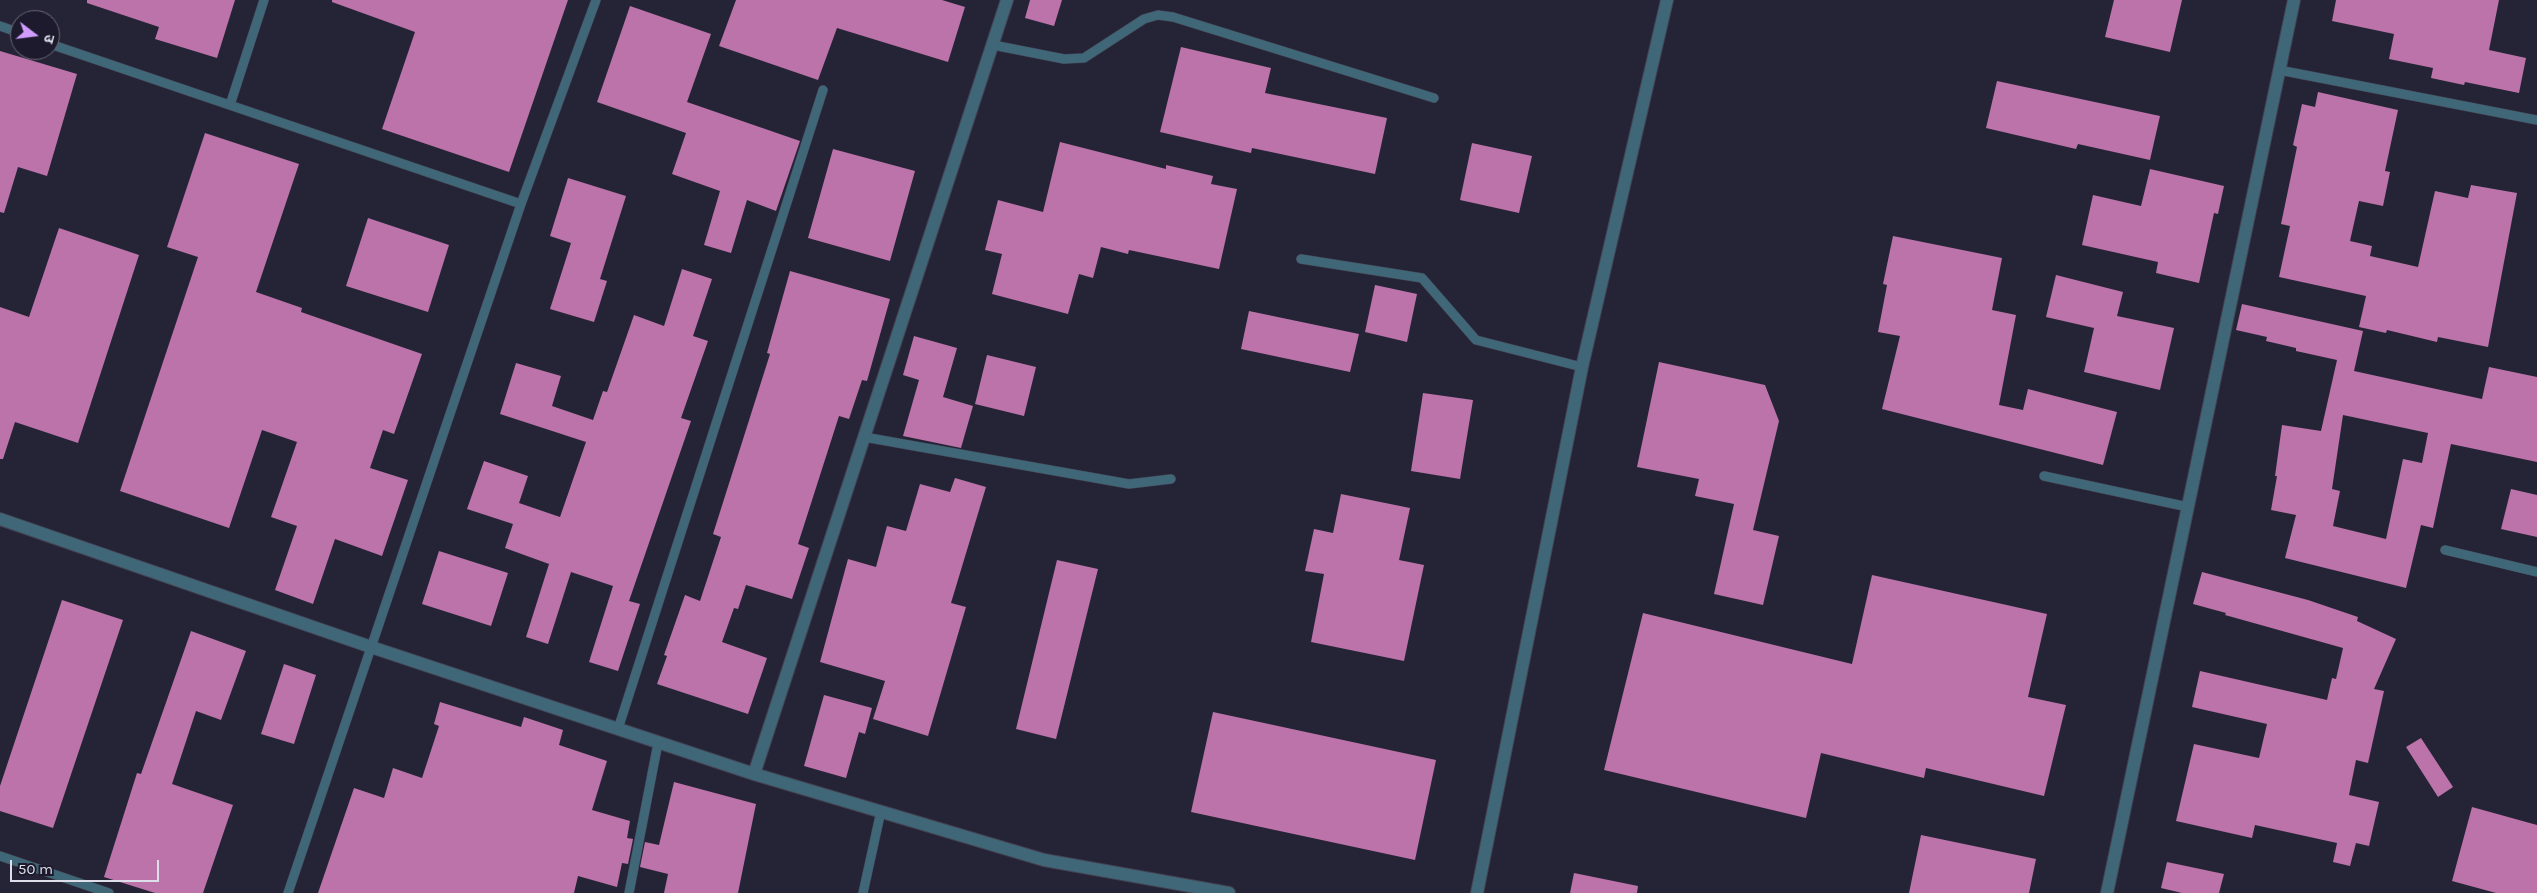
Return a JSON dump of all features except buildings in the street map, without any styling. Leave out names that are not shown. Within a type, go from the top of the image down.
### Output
[{"type":"street","points":[[754,774],[1007,0]]},
{"type":"street","points":[[1477,893],[1582,367],[1667,0]]},
{"type":"street","points":[[2107,893],[2294,0]]},
{"type":"street","points":[[0,519],[371,647],[754,774],[1044,860],[1229,893]]},
{"type":"lane","points":[[230,105],[264,0]]},
{"type":"lane","points":[[288,893],[521,204],[596,0]]},
{"type":"lane","points":[[993,45],[1064,59],[1084,58],[1144,19],[1158,15],[1173,17],[1434,98]]},
{"type":"lane","points":[[60,47],[521,204]]},
{"type":"lane","points":[[2279,70],[2537,120]]},
{"type":"lane","points":[[618,728],[823,90]]},
{"type":"lane","points":[[1301,260],[1422,278],[1476,340],[1582,367]]},
{"type":"lane","points":[[864,437],[1129,484],[1171,479]]},
{"type":"lane","points":[[2044,476],[2188,507]]},
{"type":"lane","points":[[2445,550],[2537,572]]},
{"type":"lane","points":[[630,893],[658,743]]},
{"type":"lane","points":[[863,893],[881,811]]},
{"type":"lane","points":[[0,856],[109,893]]}]
